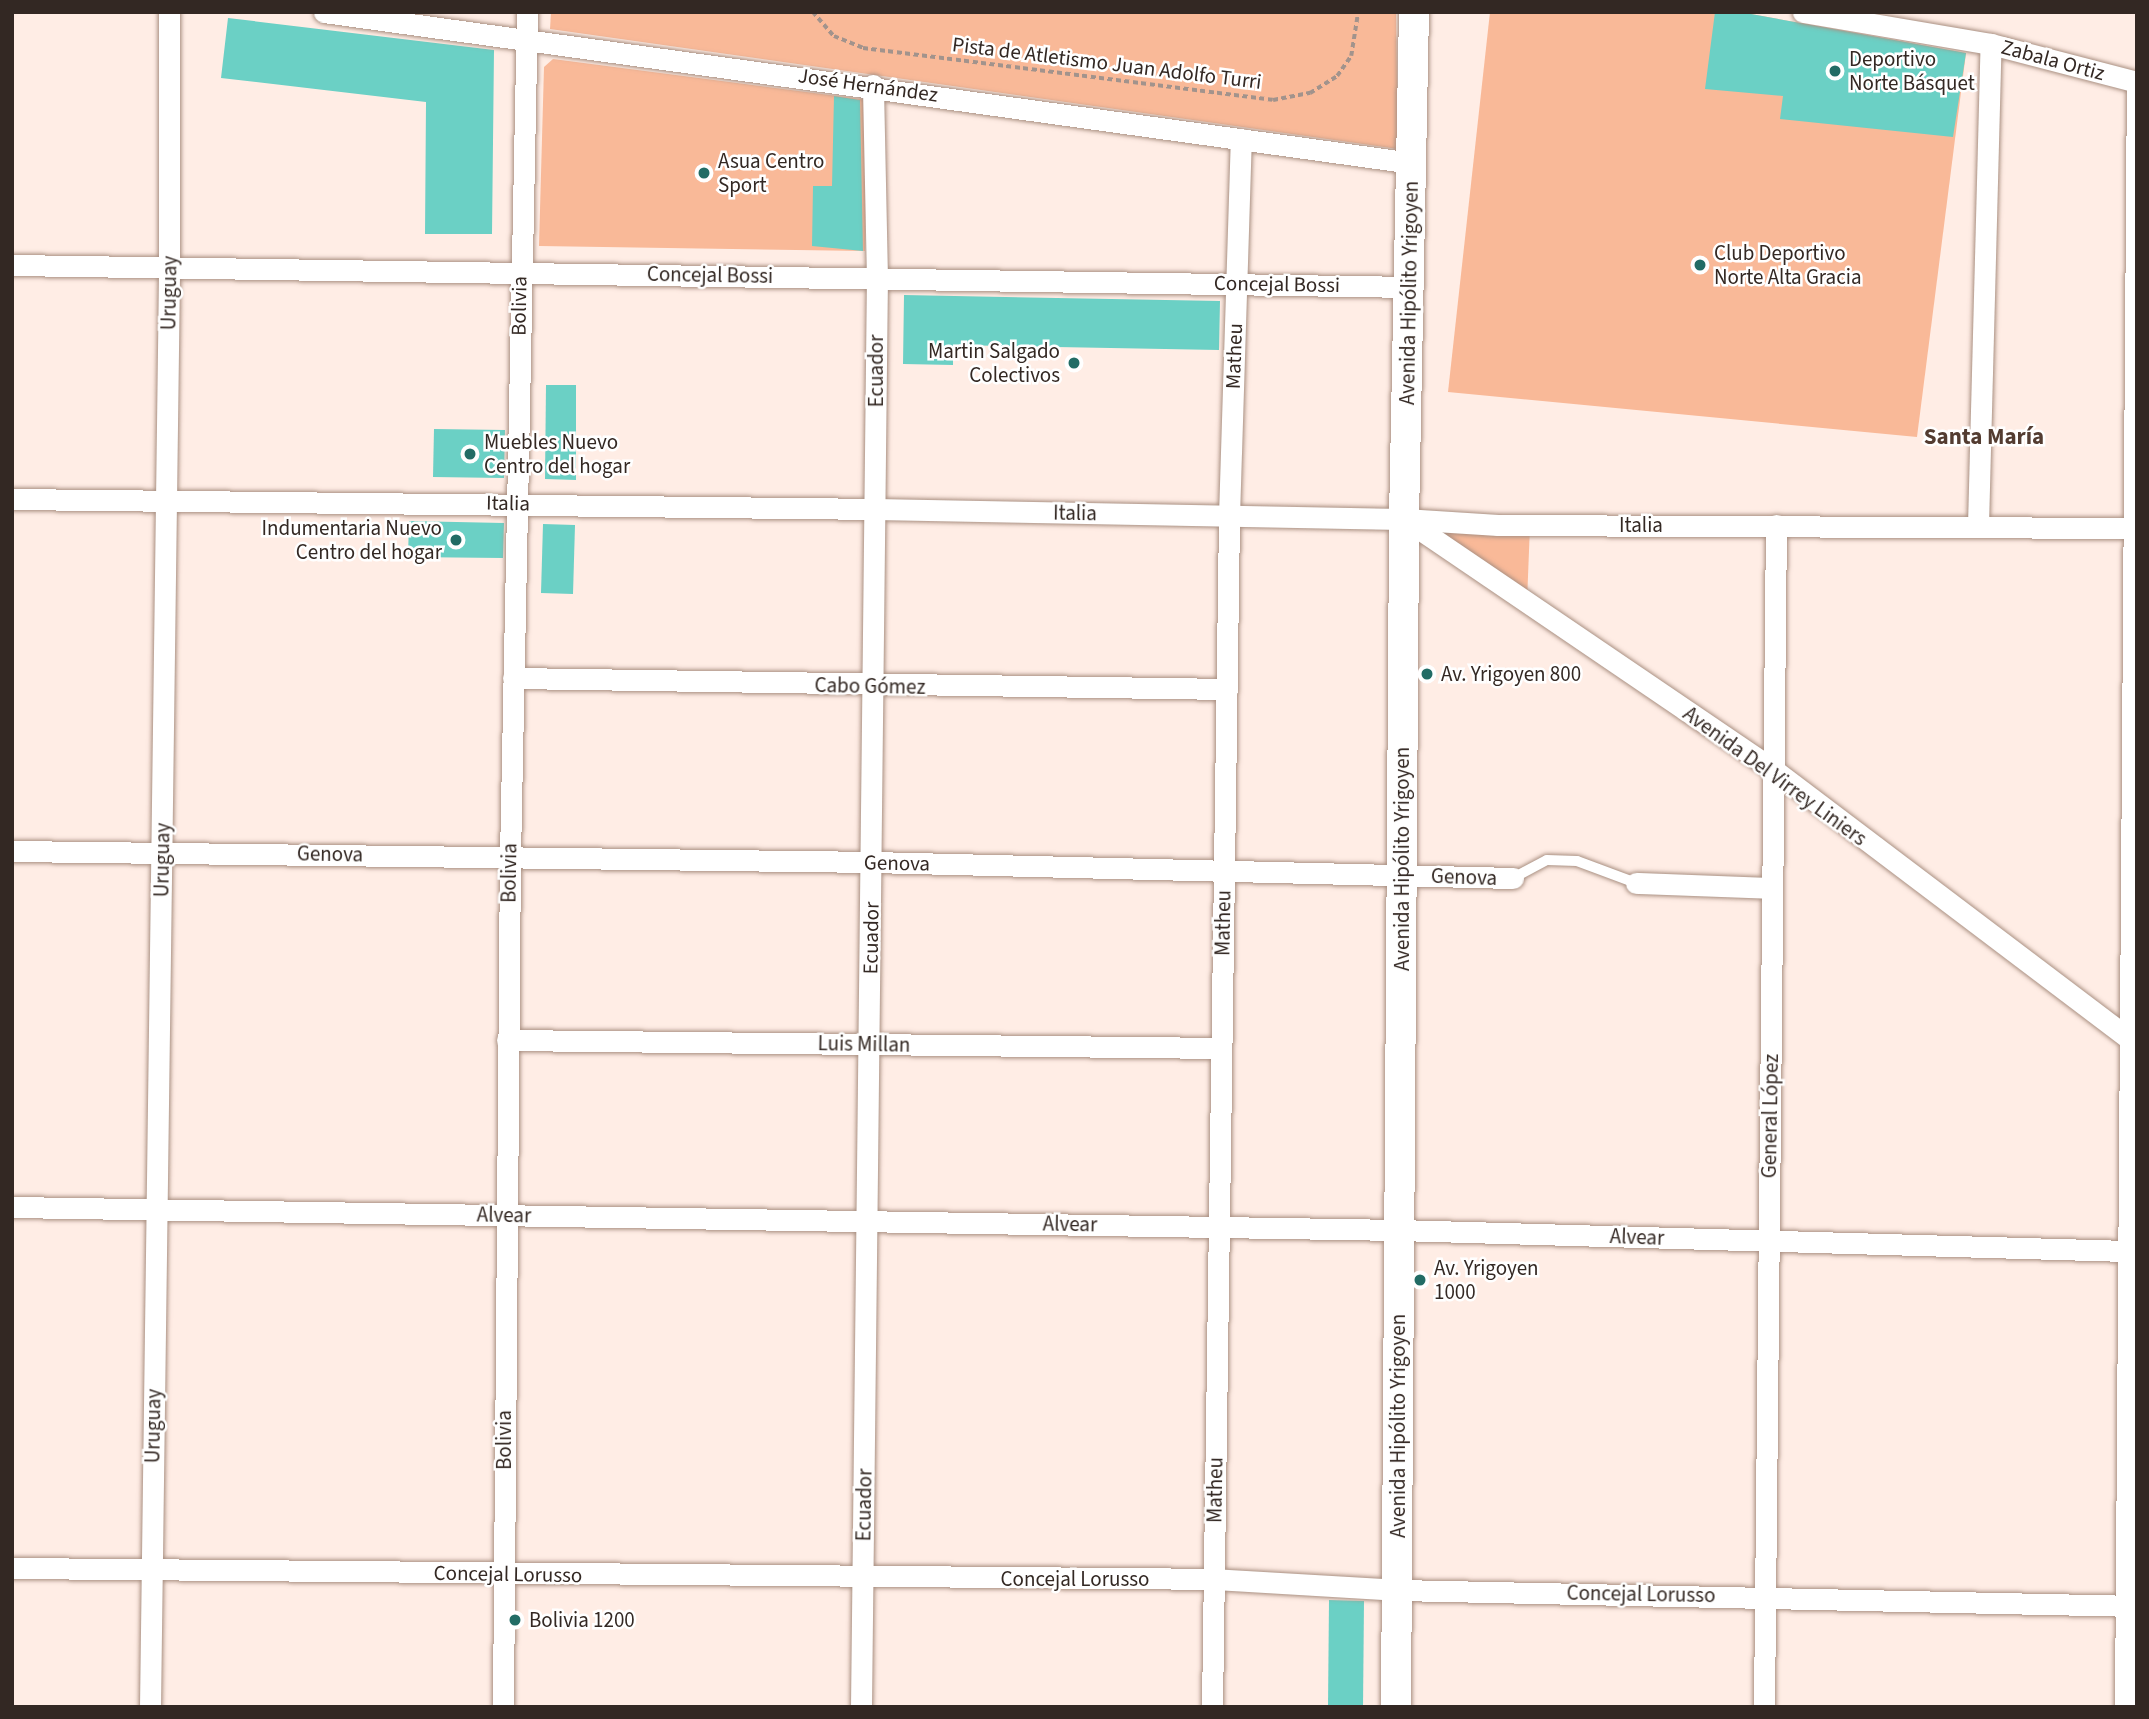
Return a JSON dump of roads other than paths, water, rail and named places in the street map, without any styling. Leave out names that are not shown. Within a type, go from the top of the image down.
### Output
[{"type":"main road","name":"Avenida Hipólito Yrigoyen","points":[[1396,1707],[1405,519],[1414,12]]},
{"type":"street","name":"Uruguay","points":[[150,1707],[155,1208],[163,852],[169,12]]},
{"type":"street","name":"José Hernández","points":[[324,12],[873,85],[1412,163]]},
{"type":"street","name":"Bolivia","points":[[503,1707],[507,1040],[519,271],[524,40],[527,12]]},
{"type":"street","name":"Zabala Ortiz","points":[[1804,12],[1991,44],[2137,83]]},
{"type":"street","points":[[1978,525],[1991,44]]},
{"type":"street","points":[[2125,1707],[2131,1606],[2129,1251],[2133,1043],[2137,83]]},
{"type":"street","name":"Ecuador","points":[[861,1707],[869,1219],[877,279],[873,85]]},
{"type":"street","name":"Matheu","points":[[1212,1707],[1229,516],[1241,139]]},
{"type":"street","name":"Concejal Bossi","points":[[12,265],[1409,287]]},
{"type":"street","name":"Italia","points":[[12,499],[875,509],[1405,519],[1497,526],[1978,525],[2135,528]]},
{"type":"street","name":"Avenida Del Virrey Liniers","points":[[1405,519],[1774,770],[2133,1043]]},
{"type":"street","name":"General López","points":[[1765,1707],[1776,525]]},
{"type":"street","name":"Cabo Gómez","points":[[513,678],[873,686],[1227,689]]},
{"type":"street","name":"Genova","points":[[12,851],[872,862],[1513,878]]},
{"type":"street","name":"Genova","points":[[1636,883],[1772,888]]},
{"type":"street","name":"Luis Millan","points":[[507,1040],[1222,1048]]},
{"type":"street","name":"Alvear","points":[[12,1207],[869,1219],[1398,1230],[2129,1251]]},
{"type":"street","name":"Concejal Lorusso","points":[[12,1568],[863,1579],[1213,1579],[1398,1590],[2131,1606]]},
{"type":"lane","name":"Genova","points":[[1513,878],[1547,860],[1577,861],[1636,883]]},
{"type":"place","name":"Deportivo Norte Básquet","points":[[1835,71]]},
{"type":"place","name":"Asua Centro Sport","points":[[704,173]]},
{"type":"place","name":"Club Deportivo Norte Alta Gracia","points":[[1700,265]]},
{"type":"place","name":"Martin Salgado Colectivos","points":[[1074,363]]},
{"type":"place","name":"Muebles Nuevo Centro del hogar","points":[[470,454]]},
{"type":"place","name":"Indumentaria Nuevo Centro del hogar","points":[[456,540]]},
{"type":"place","name":"Av. Yrigoyen 800","points":[[1427,674]]},
{"type":"place","name":"Av. Yrigoyen 1000","points":[[1420,1280]]},
{"type":"place","name":"Bolivia 1200","points":[[515,1620]]},
{"type":"district","name":"Santa María","points":[[1984,437]]}]
